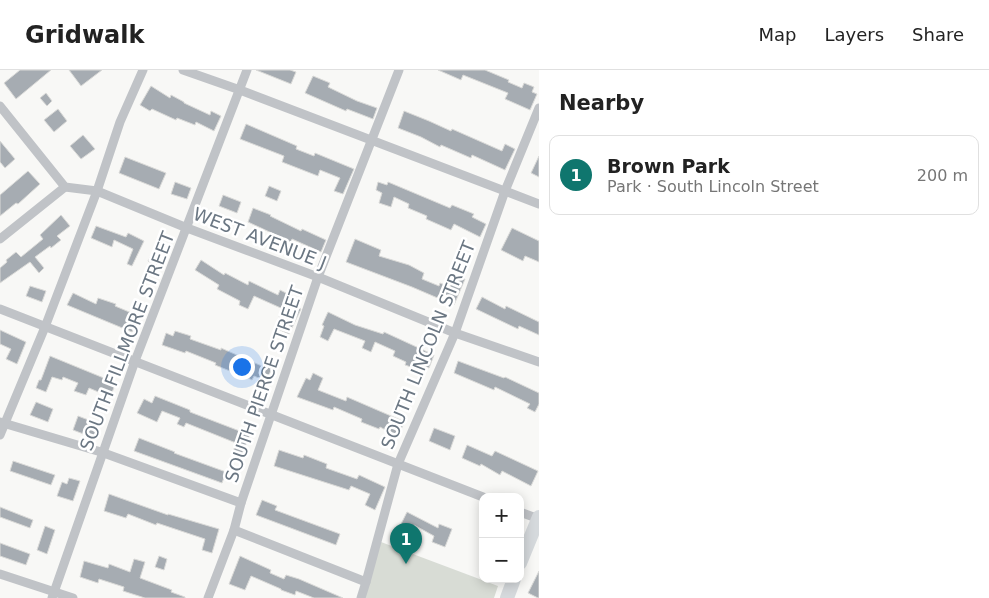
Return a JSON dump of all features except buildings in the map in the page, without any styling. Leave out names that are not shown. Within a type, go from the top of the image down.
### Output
[{"type":"street","points":[[0,434],[2,422],[45,327],[97,191],[120,122],[143,70]]},
{"type":"street","points":[[183,70],[539,204]]},
{"type":"street","name":"SOUTH FILLMORE STREET","points":[[53,595],[135,361],[247,70]]},
{"type":"street","name":"SOUTH PIERCE STREET","points":[[208,598],[234,530],[241,502],[318,277],[399,70]]},
{"type":"street","points":[[0,106],[65,188],[0,239]]},
{"type":"street","name":"SOUTH LINCOLN STREET","points":[[361,598],[398,464],[455,333],[505,191],[539,108]]},
{"type":"street","name":"WEST AVENUE J","points":[[65,188],[97,191],[187,228],[318,277],[455,333],[539,362]]},
{"type":"street","points":[[0,309],[479,495]]},
{"type":"street","points":[[2,422],[102,452],[241,502]]},
{"type":"street","points":[[524,513],[539,518],[524,554]]},
{"type":"street","points":[[234,530],[366,582]]},
{"type":"street","points":[[0,574],[53,595],[73,598]]},
{"type":"street","points":[[506,598],[512,583]]},
{"type":"shaded area","points":[[381,542],[479,579],[479,583],[490,583],[498,586],[494,598],[362,598]]},
{"type":"place","name":"Brown Park","points":[[406,564]]}]
